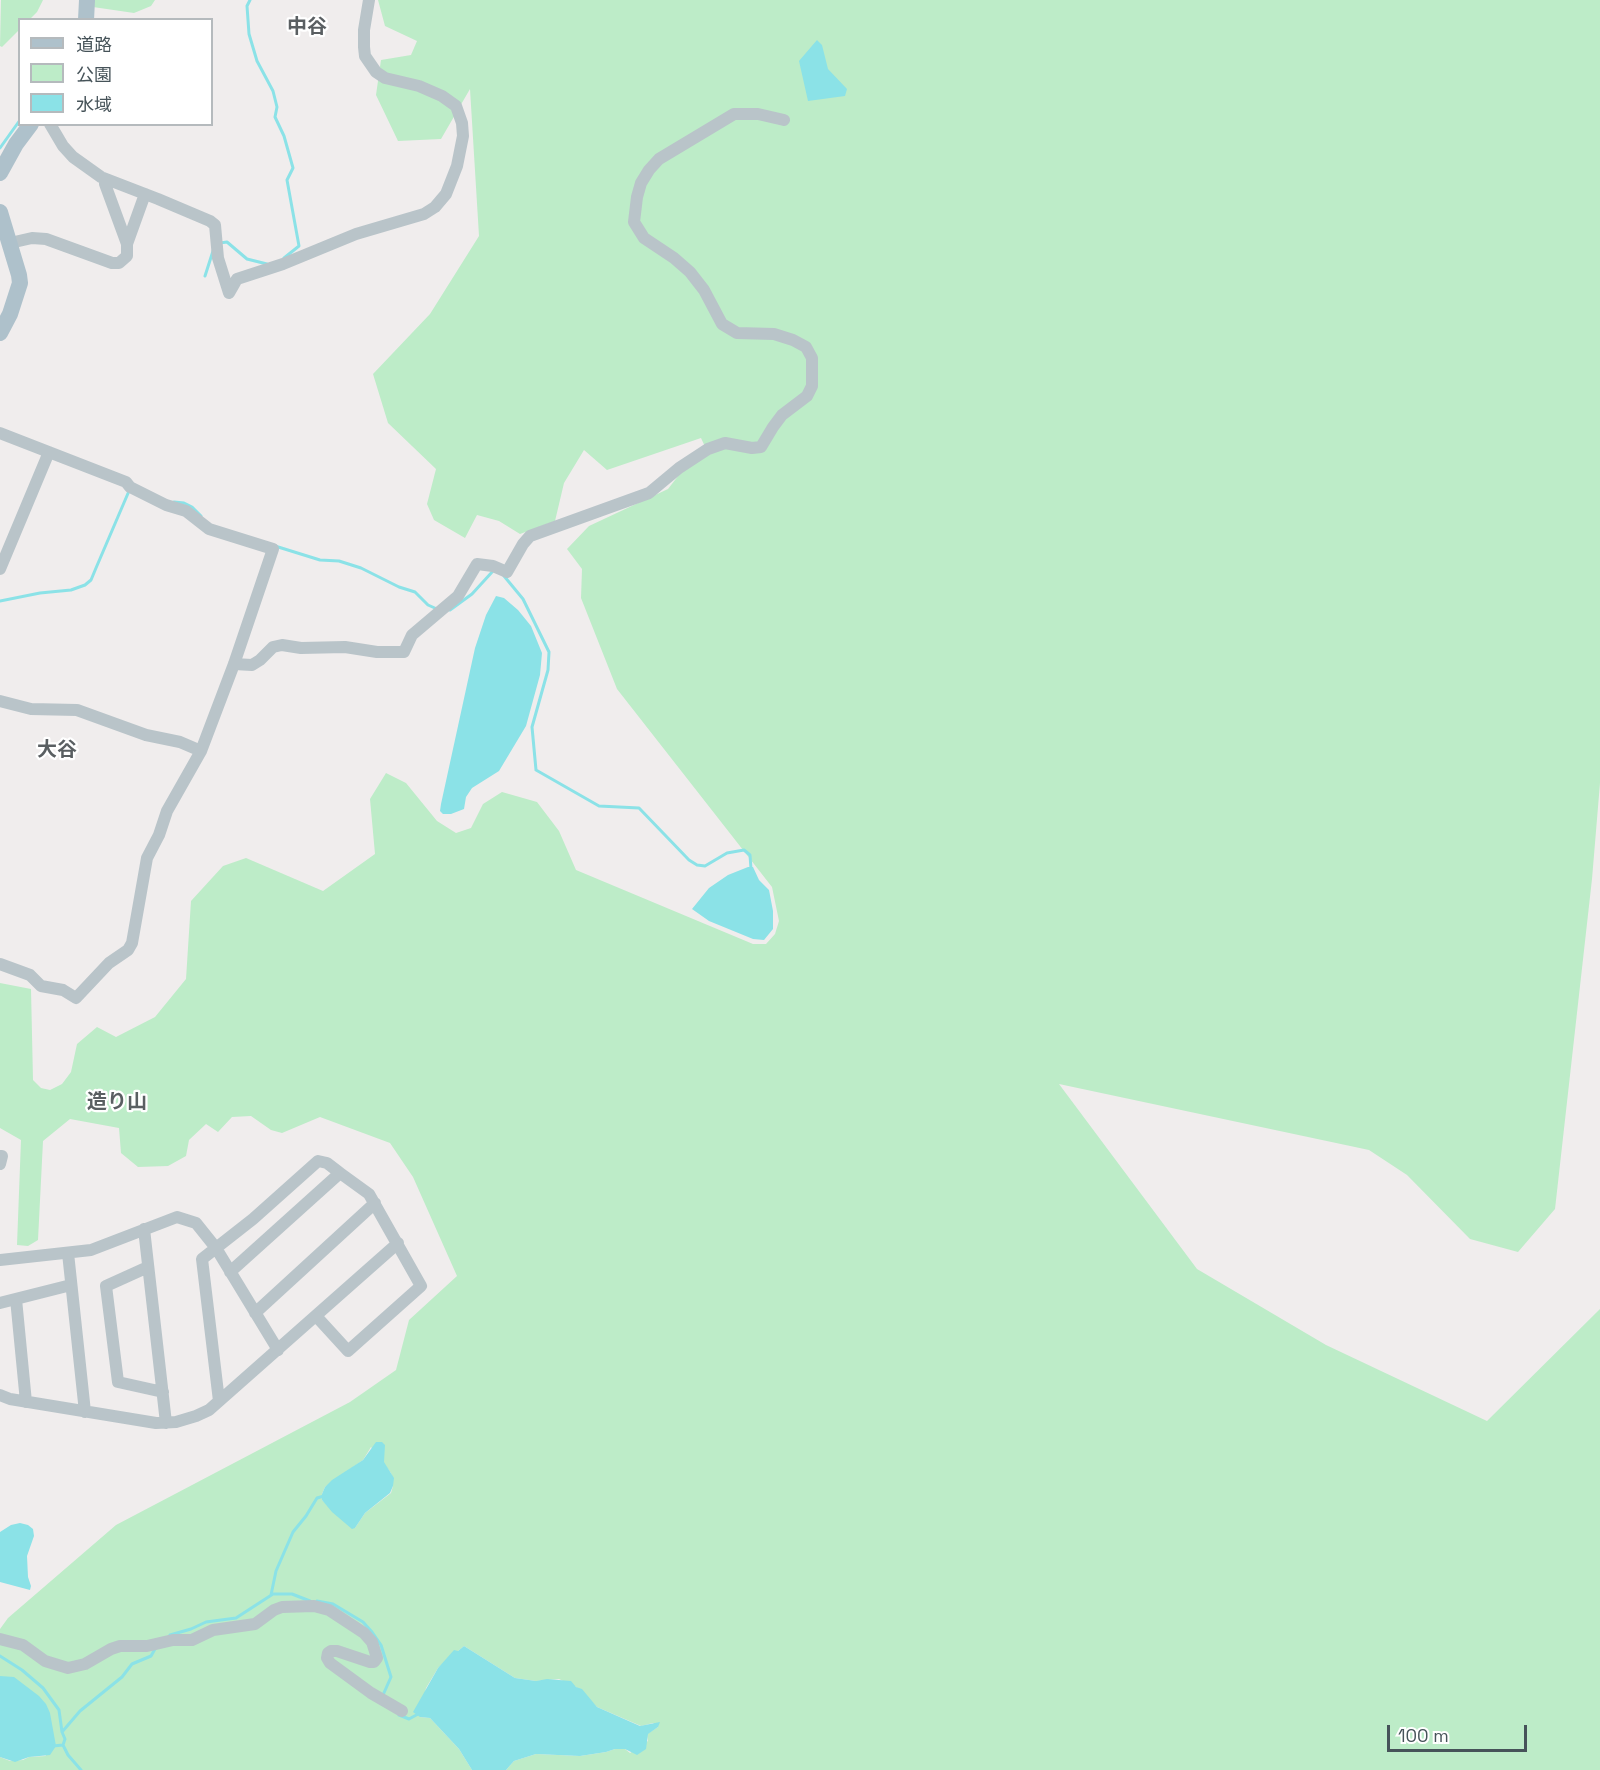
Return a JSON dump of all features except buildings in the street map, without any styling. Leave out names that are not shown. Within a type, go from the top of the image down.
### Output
[{"type":"main road","points":[[86,18],[87,0]]},
{"type":"main road","points":[[0,173],[16,144],[30,126]]},
{"type":"main road","points":[[0,212],[20,282],[10,314],[0,333]]},
{"type":"street","points":[[51,126],[63,146],[73,157],[105,179],[215,225],[218,258],[229,293],[237,279],[283,264],[356,234],[424,214],[435,207],[446,194],[457,166],[463,136],[462,123],[456,106],[442,96],[419,86],[385,78],[376,72],[365,56],[364,47],[369,0]]},
{"type":"street","points":[[234,664],[252,665],[273,647],[282,645],[301,648],[345,646],[377,652],[404,652],[412,635],[458,596],[477,564],[493,566],[507,572],[530,536],[649,493],[708,448],[725,443],[753,448],[761,447],[782,415],[807,396],[812,386],[812,358],[806,348],[793,340],[774,334],[737,333],[722,324],[704,290],[690,272],[644,238],[634,222],[641,183],[659,159],[734,114],[758,114],[784,120]]},
{"type":"street","points":[[105,179],[127,244]]},
{"type":"street","points":[[10,243],[32,238],[46,240],[112,263],[119,263],[127,256],[127,244],[144,194]]},
{"type":"street","points":[[0,433],[107,474],[166,505],[186,511],[208,529],[273,549],[234,664],[201,751],[167,811],[159,835],[147,858],[132,943],[128,950],[109,963],[76,998],[63,990],[41,986],[30,975],[0,964]]},
{"type":"street","points":[[0,569],[49,452]]},
{"type":"street","points":[[0,701],[31,709],[77,710],[146,735],[180,742],[201,751]]},
{"type":"street","points":[[0,1156],[2,1156],[0,1164]]},
{"type":"street","points":[[219,1401],[202,1259],[253,1219],[318,1161],[327,1163],[369,1194],[420,1286],[348,1351],[316,1316]]},
{"type":"street","points":[[230,1272],[340,1173]]},
{"type":"street","points":[[255,1313],[375,1203]]},
{"type":"street","points":[[0,1260],[91,1250],[177,1216],[196,1223],[216,1248],[278,1350]]},
{"type":"street","points":[[144,1229],[166,1423]]},
{"type":"street","points":[[0,1395],[26,1402],[156,1423],[176,1422],[196,1416],[209,1410],[398,1243]]},
{"type":"street","points":[[68,1253],[85,1412]]},
{"type":"street","points":[[148,1267],[106,1286],[118,1382],[163,1392]]},
{"type":"street","points":[[0,1303],[70,1285]]},
{"type":"street","points":[[16,1299],[26,1402]]},
{"type":"street","points":[[0,1639],[23,1645],[45,1661],[68,1668],[86,1664],[111,1648],[147,1646],[173,1640],[192,1640],[213,1630],[250,1626],[282,1607],[314,1606],[329,1610],[346,1620],[372,1642],[376,1658],[374,1662],[337,1651],[328,1653],[327,1658],[336,1669],[402,1711]]},
{"type":"green space","points":[[1,0],[43,0],[31,18],[18,18],[18,31],[2,47],[0,46]]},
{"type":"green space","points":[[93,0],[155,0],[151,6],[134,13],[93,7]]},
{"type":"green space","points":[[378,0],[1600,0],[1600,783],[1592,879],[1555,1209],[1518,1252],[1470,1239],[1407,1175],[1369,1150],[1059,1084],[1197,1269],[1326,1345],[1487,1421],[1600,1309],[1600,1770],[506,1770],[514,1761],[536,1754],[580,1756],[615,1749],[625,1749],[630,1753],[648,1741],[647,1734],[658,1727],[653,1723],[641,1726],[597,1707],[576,1687],[559,1679],[536,1681],[515,1678],[464,1646],[438,1668],[426,1688],[420,1717],[430,1718],[459,1749],[472,1770],[0,1770],[0,1757],[10,1761],[46,1756],[0,1676],[0,1629],[8,1618],[116,1525],[350,1402],[396,1370],[409,1320],[457,1276],[413,1177],[390,1143],[320,1117],[282,1133],[271,1130],[251,1116],[232,1117],[218,1132],[206,1124],[189,1140],[186,1156],[168,1166],[138,1167],[121,1153],[119,1128],[70,1119],[43,1141],[38,1240],[28,1246],[17,1245],[21,1140],[0,1128],[0,983],[31,989],[33,1080],[41,1088],[50,1090],[62,1084],[71,1072],[77,1044],[97,1027],[116,1037],[155,1017],[186,979],[191,901],[223,866],[246,858],[323,891],[375,854],[370,799],[386,773],[406,783],[437,821],[456,833],[471,828],[483,804],[502,792],[537,802],[559,831],[576,870],[753,944],[766,944],[775,934],[779,921],[772,887],[617,689],[581,598],[582,569],[567,549],[589,526],[668,489],[682,471],[708,453],[701,438],[607,470],[584,450],[564,483],[555,521],[520,534],[499,521],[477,515],[465,538],[434,520],[427,504],[436,469],[388,423],[373,374],[430,314],[479,236],[470,89],[441,139],[398,141],[376,95],[381,60],[411,55],[417,41],[385,26]],"holes":[[[371,1447],[391,1473],[393,1486],[391,1493],[365,1513],[355,1528],[322,1500],[325,1487],[363,1460]]]},
{"type":"water","points":[[817,40],[822,45],[828,69],[847,89],[845,96],[808,101],[799,61]]},
{"type":"water","points":[[496,596],[504,598],[518,610],[531,626],[542,653],[540,675],[526,726],[499,771],[472,788],[466,797],[464,809],[451,814],[443,814],[440,811],[441,804],[475,648],[486,615]]},
{"type":"water","points":[[753,867],[759,880],[769,890],[773,911],[773,929],[764,940],[753,939],[709,921],[692,909],[709,888],[728,875]]},
{"type":"water","points":[[376,1442],[382,1442],[385,1445],[384,1462],[394,1478],[393,1486],[390,1493],[365,1513],[352,1529],[332,1512],[322,1500],[322,1494],[332,1480],[363,1460]]},
{"type":"water","points":[[20,1523],[33,1529],[34,1536],[27,1556],[30,1590],[0,1582],[0,1532],[11,1525]]},
{"type":"water","points":[[464,1646],[515,1678],[536,1681],[547,1679],[571,1681],[576,1687],[582,1689],[597,1707],[640,1726],[660,1722],[658,1727],[648,1734],[646,1749],[637,1755],[625,1749],[580,1756],[536,1754],[514,1761],[506,1770],[472,1770],[459,1749],[430,1718],[420,1717],[413,1712],[438,1668],[454,1650],[458,1651]]},
{"type":"water","points":[[0,1676],[14,1677],[46,1704],[50,1713],[56,1746],[50,1755],[29,1757],[15,1762],[0,1757]]},
{"type":"waterway","points":[[250,0],[247,6],[249,34],[257,61],[273,91],[277,107],[275,117],[284,136],[293,168],[287,180],[299,246],[284,258]]},
{"type":"waterway","points":[[0,148],[18,123]]},
{"type":"waterway","points":[[220,243],[227,242],[247,259],[267,264]]},
{"type":"waterway","points":[[205,276],[213,251]]},
{"type":"waterway","points":[[0,601],[71,590],[91,580],[129,491]]},
{"type":"waterway","points":[[174,502],[192,507],[201,516]]},
{"type":"waterway","points":[[275,546],[320,560],[339,561],[361,568],[399,587],[415,592],[428,605],[437,609]]},
{"type":"waterway","points":[[450,610],[472,594],[493,571]]},
{"type":"waterway","points":[[504,576],[523,599],[549,652],[548,670],[532,727],[536,770],[599,806],[639,808],[689,860],[697,865],[705,866],[727,853],[744,850],[750,855],[751,869]]},
{"type":"waterway","points":[[271,1595],[276,1571],[293,1532],[317,1498],[324,1496]]},
{"type":"waterway","points":[[170,1635],[206,1622],[236,1618],[273,1594],[292,1594],[310,1601]]},
{"type":"waterway","points":[[317,1601],[333,1604],[363,1622],[372,1632],[381,1645],[391,1677],[383,1695]]},
{"type":"waterway","points":[[53,1746],[63,1745],[65,1739],[62,1732],[80,1711],[122,1677],[132,1664],[151,1656],[155,1649]]},
{"type":"waterway","points":[[0,1656],[22,1670],[43,1688],[59,1710],[62,1732]]},
{"type":"waterway","points":[[399,1715],[409,1719],[420,1713]]},
{"type":"waterway","points":[[63,1745],[81,1770]]},
{"type":"district","name":"中谷","points":[[307,28]]},
{"type":"district","name":"大谷","points":[[57,751]]},
{"type":"district","name":"造り山","points":[[117,1103]]}]
